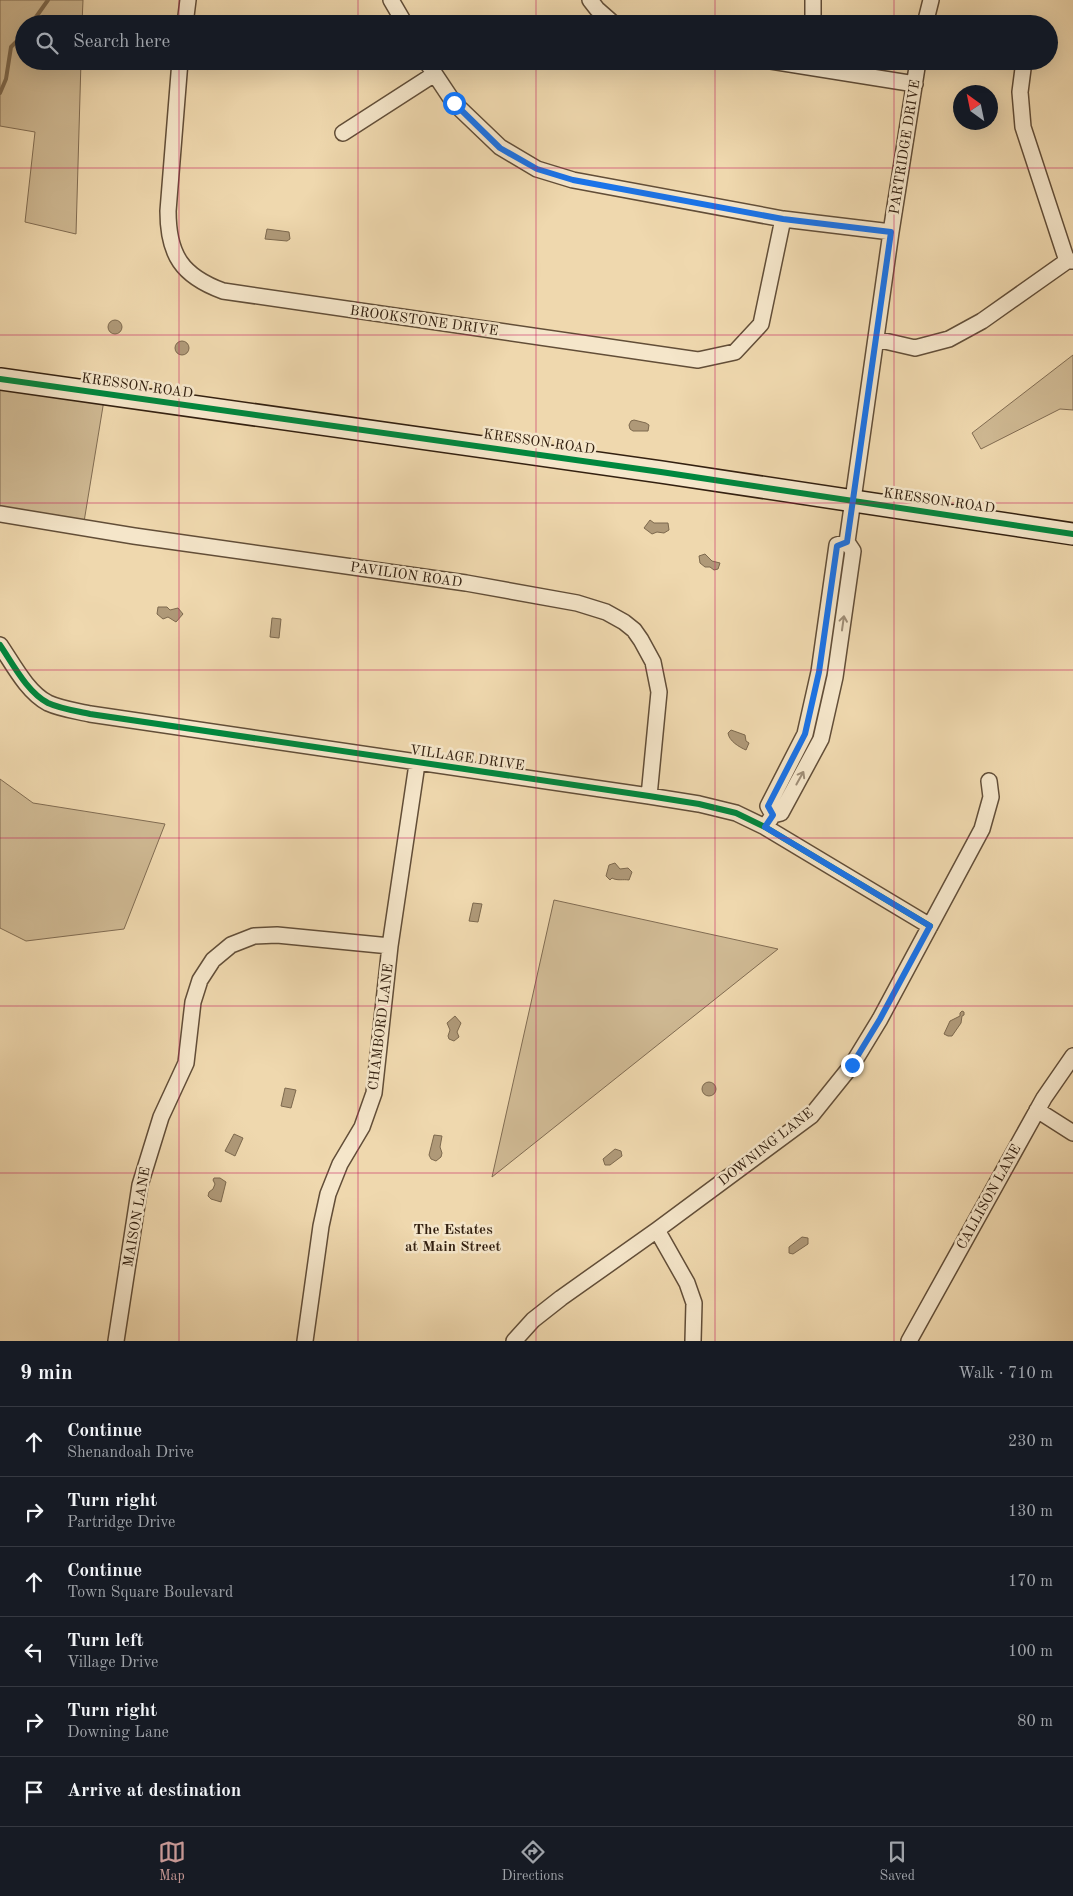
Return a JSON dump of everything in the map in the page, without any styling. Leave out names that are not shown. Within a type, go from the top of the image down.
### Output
[{"type":"main road","name":"KRESSON ROAD","points":[[0,379],[662,472],[1073,534]]},
{"type":"street","points":[[186,15],[188,0]]},
{"type":"street","points":[[391,0],[400,15]]},
{"type":"street","points":[[590,0],[604,15]]},
{"type":"street","points":[[813,0],[813,15]]},
{"type":"street","points":[[927,15],[931,0]]},
{"type":"street","name":"BROOKSTONE DRIVE","points":[[179,70],[168,232],[174,253],[186,270],[203,284],[223,291],[698,360],[735,352],[762,324],[783,219]]},
{"type":"street","points":[[430,70],[454,103],[500,148],[537,169],[573,180],[783,219],[891,232]]},
{"type":"street","points":[[841,70],[915,84]]},
{"type":"street","name":"PARTRIDGE DRIVE","points":[[769,821],[768,806],[805,734],[819,672],[837,546],[847,542],[891,232],[917,70]]},
{"type":"street","points":[[876,340],[915,348],[949,339],[982,321],[1070,261],[1023,127],[1020,92],[1023,70]]},
{"type":"street","points":[[343,133],[433,75]]},
{"type":"street","name":"PAVILION ROAD","points":[[0,514],[134,536],[466,583],[577,604],[606,612],[634,630],[652,662],[659,692],[649,796]]},
{"type":"street","name":"VILLAGE DRIVE","points":[[0,645],[32,690],[46,702],[55,706],[90,714],[417,764],[699,804],[769,821],[930,926]]},
{"type":"street","name":"CHAMBORD LANE","points":[[305,1341],[321,1226],[328,1194],[340,1164],[362,1127],[374,1093],[390,946],[417,764]]},
{"type":"street","name":"DOWNING LANE","points":[[514,1341],[533,1320],[554,1304],[811,1116],[852,1065],[880,1019],[982,829],[991,797],[989,781]]},
{"type":"street","name":"MAISON LANE","points":[[116,1341],[140,1185],[161,1117],[186,1063],[193,1002],[200,980],[213,960],[232,945],[254,936],[277,935],[390,946]]},
{"type":"street","name":"CALLISON LANE","points":[[909,1341],[1037,1110],[1073,1056]]},
{"type":"street","points":[[1037,1110],[1073,1133]]},
{"type":"street","points":[[657,1230],[687,1283],[694,1303],[693,1341]]},
{"type":"shaded area","points":[[0,0],[83,0],[82,15],[15,15],[15,70],[81,70],[76,234],[25,222],[35,132],[0,126]]},
{"type":"shaded area","points":[[267,229],[289,232],[290,239],[287,241],[265,239]]},
{"type":"shaded area","points":[[112,320],[118,320],[122,327],[118,334],[112,334],[108,330],[108,324]]},
{"type":"shaded area","points":[[179,341],[185,341],[189,348],[185,355],[179,355],[175,351],[175,345]]},
{"type":"shaded area","points":[[1073,355],[1073,410],[1060,409],[981,449],[972,433]]},
{"type":"shaded area","points":[[0,379],[105,394],[83,528],[0,514]]},
{"type":"shaded area","points":[[634,420],[649,425],[648,431],[633,431],[630,429],[629,425]]},
{"type":"shaded area","points":[[650,520],[654,523],[668,523],[669,530],[664,533],[657,532],[652,534],[644,528]]},
{"type":"shaded area","points":[[705,554],[712,561],[720,563],[718,569],[714,570],[710,567],[705,567],[700,563],[699,556]]},
{"type":"shaded area","points":[[158,607],[167,607],[170,610],[178,608],[183,614],[176,622],[168,617],[163,619],[157,614]]},
{"type":"shaded area","points":[[272,618],[281,619],[279,638],[270,637]]},
{"type":"shaded area","points":[[731,730],[745,735],[746,741],[749,743],[746,750],[730,739],[728,733]]},
{"type":"shaded area","points":[[0,779],[33,803],[165,824],[124,929],[26,941],[0,928]]},
{"type":"shaded area","points":[[615,863],[620,869],[628,868],[632,872],[629,880],[612,878],[610,880],[606,876],[609,865]]},
{"type":"shaded area","points":[[554,900],[778,949],[492,1177]]},
{"type":"shaded area","points":[[473,903],[482,904],[478,922],[469,921]]},
{"type":"shaded area","points":[[962,1011],[964,1015],[962,1016],[961,1023],[952,1036],[944,1034],[950,1021],[960,1016]]},
{"type":"shaded area","points":[[455,1016],[461,1023],[457,1032],[459,1037],[454,1041],[449,1039],[450,1030],[447,1023]]},
{"type":"shaded area","points":[[709,1082],[714,1084],[716,1089],[714,1094],[709,1096],[704,1094],[702,1089],[704,1084]]},
{"type":"shaded area","points":[[285,1088],[296,1090],[291,1108],[281,1106]]},
{"type":"shaded area","points":[[234,1134],[243,1138],[235,1156],[225,1151]]},
{"type":"shaded area","points":[[434,1135],[442,1136],[440,1147],[442,1153],[441,1157],[436,1161],[431,1159],[429,1155]]},
{"type":"shaded area","points":[[615,1149],[621,1151],[622,1156],[610,1165],[605,1165],[603,1159]]},
{"type":"shaded area","points":[[214,1178],[220,1178],[226,1182],[221,1202],[208,1196],[215,1184]]},
{"type":"shaded area","points":[[802,1237],[808,1238],[808,1244],[793,1254],[789,1253],[789,1247]]},
{"type":"waterway","points":[[37,15],[48,0]]},
{"type":"waterway","points":[[0,93],[6,79],[11,47],[15,43]]},
{"type":"cycle path","points":[[0,379],[661,472],[1073,534]]},
{"type":"cycle path","points":[[0,645],[33,692],[48,703],[69,710],[649,796],[699,804],[736,813],[765,827],[930,926]]},
{"type":"district","name":"The Estates at Main Street","points":[[453,1238]]},
{"type":"route","points":[[454,103],[500,148],[537,169],[573,180],[783,219],[891,232],[847,542],[837,546],[819,672],[805,734],[768,806],[773,815],[765,827],[930,926],[880,1019],[852,1065]]}]
